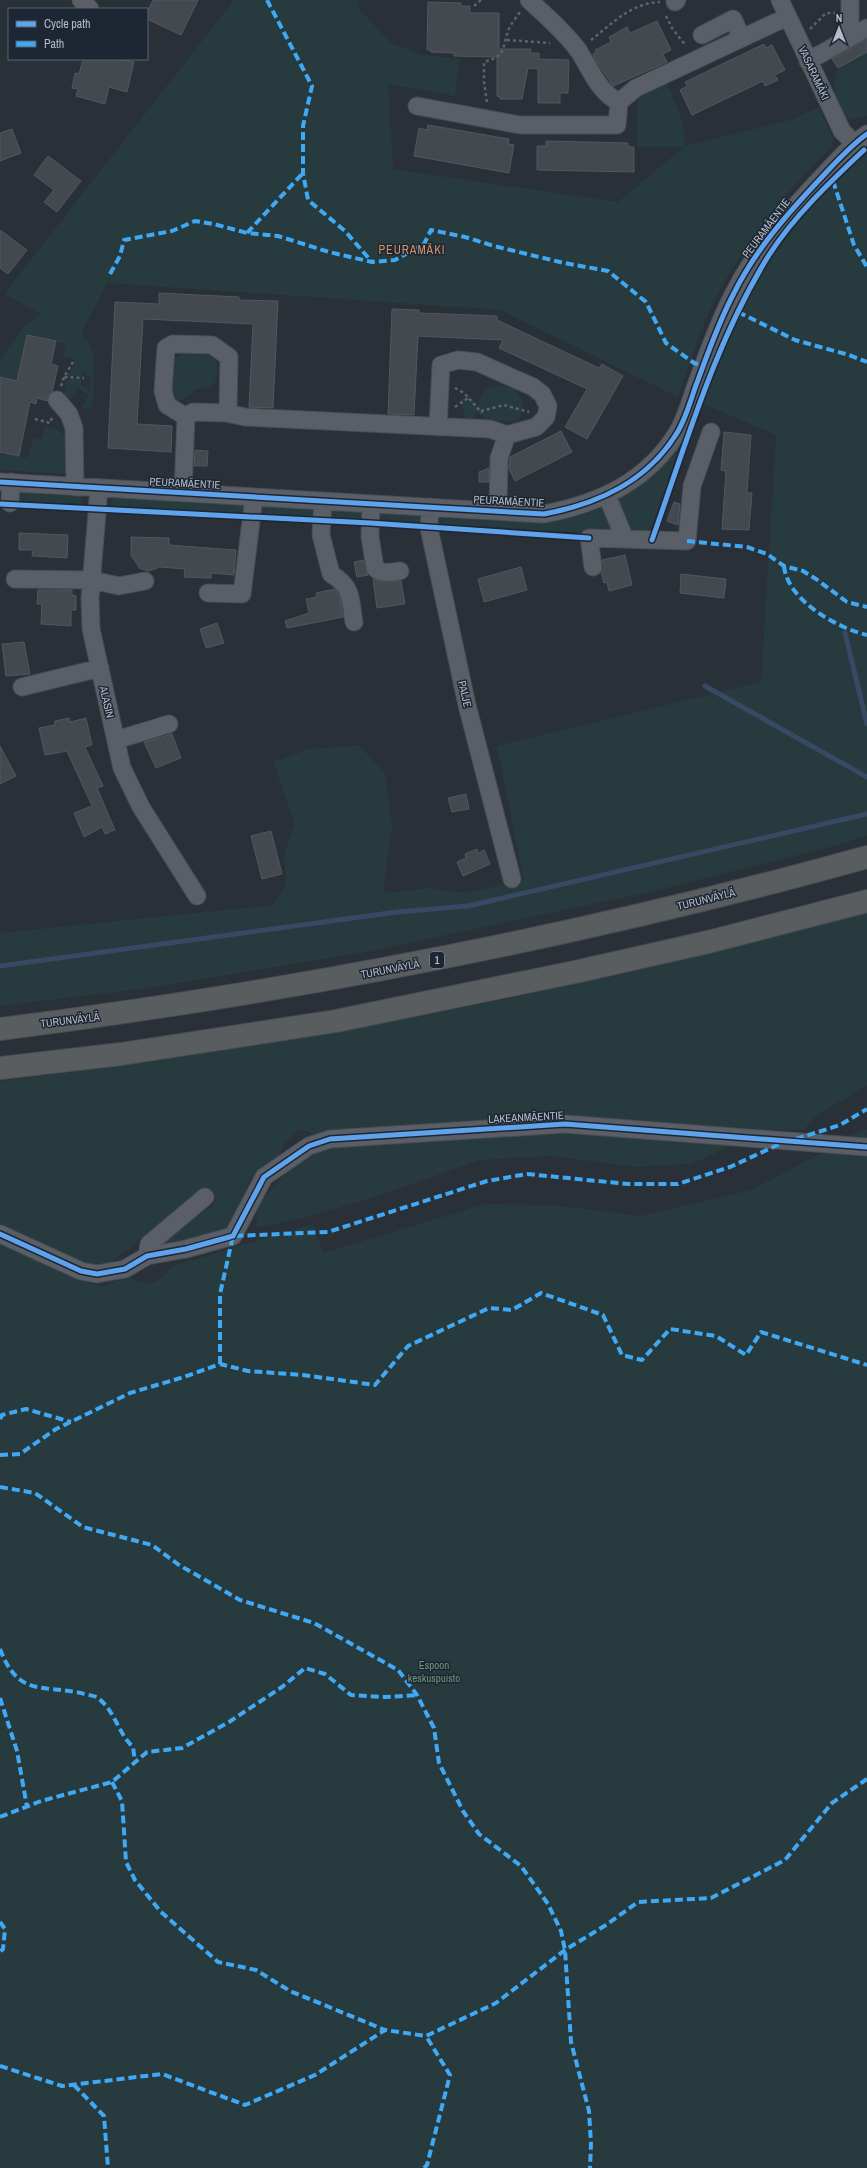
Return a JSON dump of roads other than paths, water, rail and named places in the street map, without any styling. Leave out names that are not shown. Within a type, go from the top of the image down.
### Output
[{"type":"highway","name":"TURUNVÄYLÄ","points":[[0,1029],[111,1015],[330,980],[442,959],[682,905],[867,857]]},
{"type":"highway","points":[[0,1068],[121,1054],[336,1021],[575,972],[708,942],[867,901]]},
{"type":"street","points":[[81,0],[89,8]]},
{"type":"street","name":"VASARAMÄKI","points":[[780,0],[842,131],[861,138]]},
{"type":"street","points":[[526,3],[559,27],[575,47],[601,88],[609,97],[619,102]]},
{"type":"street","points":[[850,6],[850,37]]},
{"type":"street","points":[[417,106],[520,125],[617,124],[619,102],[636,88],[787,17]]},
{"type":"street","points":[[702,34],[732,19],[742,38]]},
{"type":"street","points":[[808,61],[867,28]]},
{"type":"street","name":"PEURAMÄENTIE","points":[[6,482],[544,514],[571,509],[607,496],[638,477],[658,457],[677,433],[734,292],[761,247],[791,210],[861,138]]},
{"type":"street","points":[[186,417],[167,405],[163,391],[166,348],[172,344],[212,345],[229,357],[228,409],[226,413]]},
{"type":"street","points":[[186,417],[193,412],[226,413],[245,416],[438,427],[488,429],[507,435],[537,426],[546,417],[548,406],[542,394],[532,387],[477,362],[458,360],[441,365],[438,427]]},
{"type":"street","points":[[57,400],[69,414],[74,428],[75,487]]},
{"type":"street","points":[[183,492],[186,417]]},
{"type":"street","points":[[593,567],[589,538],[687,541],[692,486],[711,432]]},
{"type":"street","points":[[498,511],[499,458],[507,435]]},
{"type":"street","points":[[6,482],[10,503]]},
{"type":"street","name":"ALASIN","points":[[99,488],[92,580],[91,629],[122,768],[141,807],[197,896]]},
{"type":"street","points":[[607,496],[625,539]]},
{"type":"street","points":[[208,593],[242,594],[254,497]]},
{"type":"street","points":[[323,501],[322,535],[331,574],[344,583],[349,591],[354,622]]},
{"type":"street","points":[[371,504],[370,537],[375,568],[379,572],[384,573],[400,571]]},
{"type":"street","name":"PALJE","points":[[430,507],[429,528],[467,705],[512,879]]},
{"type":"street","points":[[15,578],[92,580],[119,586],[145,581]]},
{"type":"street","points":[[22,687],[100,668]]},
{"type":"street","points":[[116,740],[169,724]]},
{"type":"street","name":"LAKEANMÄENTIE","points":[[147,1256],[186,1249],[232,1236],[264,1177],[309,1146],[330,1139],[565,1124],[867,1147]]},
{"type":"street","points":[[0,1234],[81,1271],[97,1274],[125,1269],[147,1256],[149,1244],[204,1197]]},
{"type":"waterway","points":[[845,633],[867,724]]},
{"type":"waterway","points":[[705,686],[867,777]]},
{"type":"waterway","points":[[0,966],[397,912],[468,906],[867,814]]},
{"type":"district","name":"PEURAMÄKI","points":[[412,250]]},
{"type":"park label","name":"Espoon keskuspuisto","points":[[434,1671]]}]
